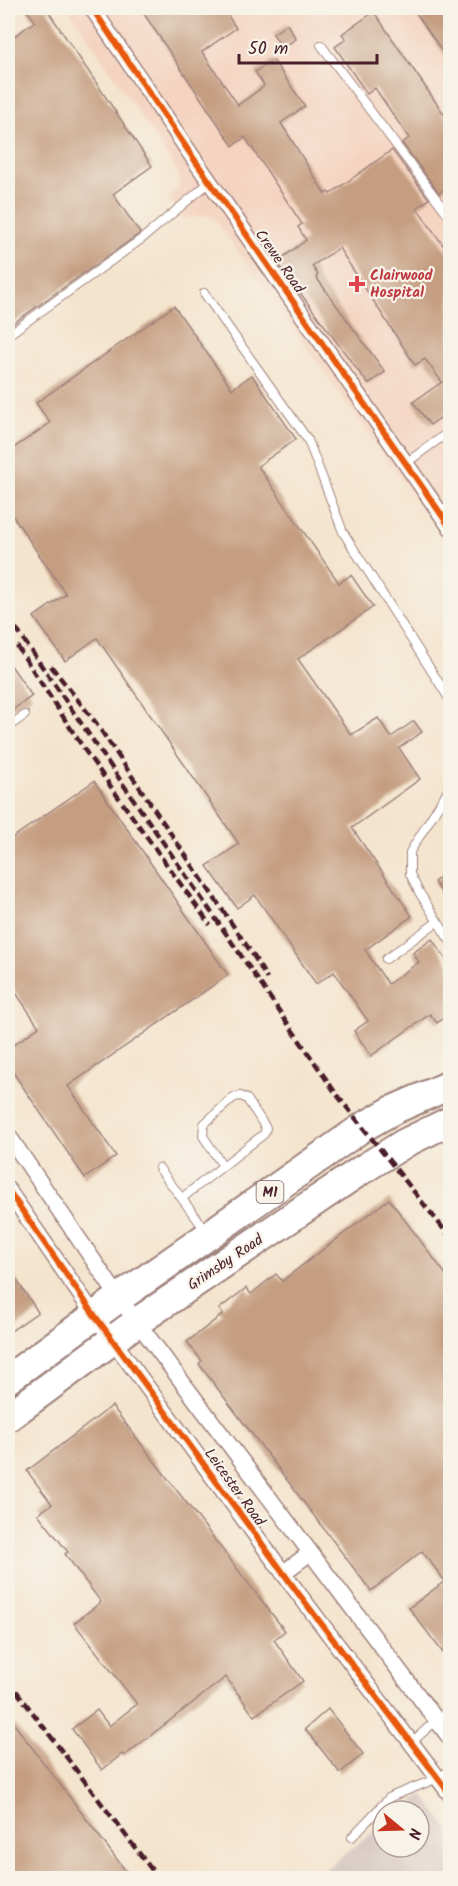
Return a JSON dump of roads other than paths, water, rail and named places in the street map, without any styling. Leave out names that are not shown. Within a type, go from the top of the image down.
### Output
[{"type":"highway","points":[[438,1090],[447,1129]]},
{"type":"highway","name":"Grimsby Road","points":[[8,1379],[118,1298],[363,1127],[393,1110],[438,1090]]},
{"type":"highway","name":"Grimsby Road","points":[[8,1417],[137,1322],[360,1170],[405,1143],[447,1129]]},
{"type":"street","name":"Crewe Road","points":[[92,8],[450,527]]},
{"type":"street","name":"Leicester Road","points":[[8,1136],[118,1298],[450,1738]]},
{"type":"street","name":"Leicester Road","points":[[8,1190],[94,1316],[283,1573],[412,1742],[444,1774],[450,1794]]},
{"type":"street","points":[[283,1573],[310,1552]]},
{"type":"lane","points":[[321,45],[450,217]]},
{"type":"lane","points":[[8,335],[143,238],[210,182]]},
{"type":"lane","points":[[204,293],[308,440],[343,532],[450,700]]},
{"type":"lane","points":[[406,463],[450,431]]},
{"type":"lane","points":[[8,727],[25,715]]},
{"type":"lane","points":[[450,787],[410,852],[410,874],[450,941]]},
{"type":"lane","points":[[386,959],[437,922]]},
{"type":"lane","points":[[182,1198],[223,1166],[264,1134],[266,1128],[247,1099],[241,1096],[234,1097],[204,1124],[203,1136],[223,1166]]},
{"type":"lane","points":[[159,1168],[209,1235]]},
{"type":"lane","points":[[412,1742],[450,1708]]},
{"type":"lane","points":[[352,1837],[390,1797],[444,1774]]},
{"type":"railway","points":[[8,617],[337,1095],[450,1237]]},
{"type":"railway","points":[[17,646],[86,752],[210,925]]},
{"type":"railway","points":[[51,666],[96,723],[267,979]]},
{"type":"railway","points":[[8,1680],[158,1878]]},
{"type":"place","name":"Clairwood Hospital","points":[[357,284]]}]
